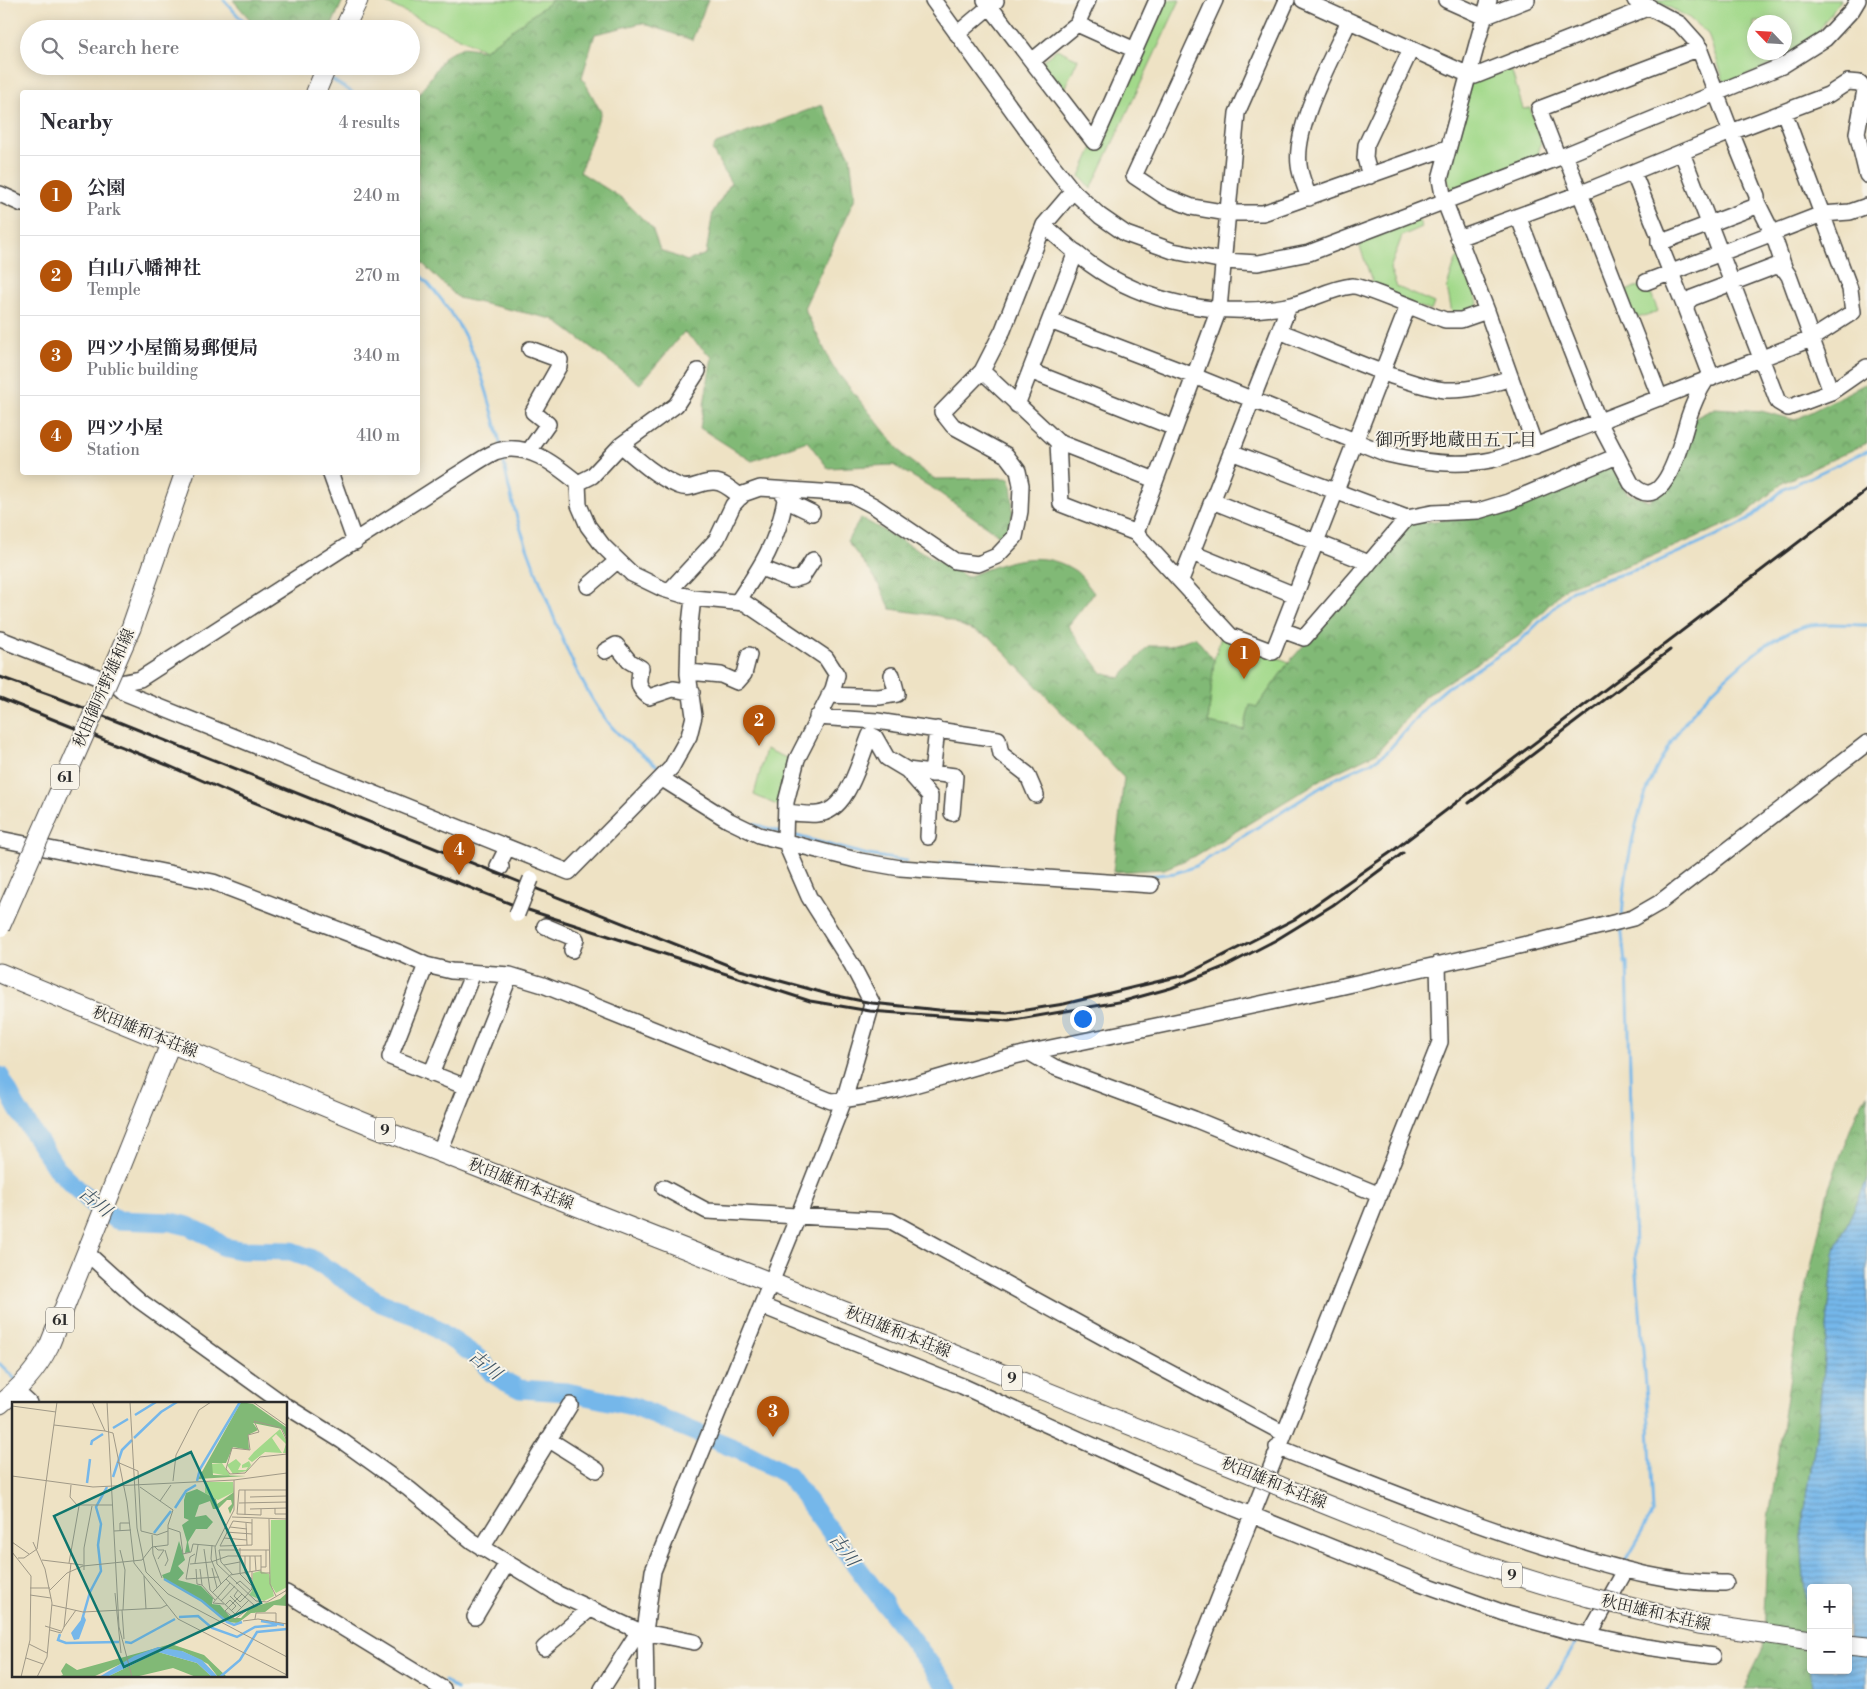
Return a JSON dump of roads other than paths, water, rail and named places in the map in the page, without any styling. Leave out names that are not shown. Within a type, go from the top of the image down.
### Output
[{"type":"main road","points":[[348,20],[358,0]]},
{"type":"main road","points":[[317,90],[323,75]]},
{"type":"main road","name":"秋田御所野雄和線","points":[[0,926],[130,628],[184,475]]},
{"type":"main road","name":"秋田雄和本荘線","points":[[0,973],[370,1125],[771,1282],[1429,1546],[1545,1586],[1617,1604],[1699,1624],[1755,1634],[1807,1640]]},
{"type":"main road","name":"61","points":[[0,1404],[22,1392],[49,1346],[88,1254],[171,1042]]},
{"type":"main road","points":[[1852,1645],[1867,1647]]},
{"type":"street","points":[[933,0],[1073,191],[1100,216],[1126,234],[1172,251],[1224,261],[1258,263],[1310,253],[1444,200],[1561,157],[1782,66],[1825,39],[1852,10],[1858,0]]},
{"type":"street","points":[[1032,62],[1077,24],[1088,0]]},
{"type":"street","points":[[957,34],[991,2],[1032,62],[1094,142],[1157,0]]},
{"type":"street","points":[[1215,0],[1134,176],[1164,196],[1192,207],[1228,213],[1263,213],[1447,148]]},
{"type":"street","points":[[1136,533],[1219,309],[1237,113],[1288,0]]},
{"type":"street","points":[[1303,0],[1469,75],[1475,76],[1650,7]]},
{"type":"street","points":[[1446,0],[1484,17],[1526,0]]},
{"type":"street","points":[[1489,0],[1440,179],[1444,200],[1488,312],[1535,446]]},
{"type":"street","points":[[1635,0],[1680,24],[1700,48],[1757,196],[1757,202],[1773,234],[1831,392]]},
{"type":"street","points":[[1309,198],[1299,165],[1301,140],[1307,116],[1349,21]]},
{"type":"street","points":[[1077,24],[1135,50]]},
{"type":"street","points":[[1660,398],[1579,194],[1539,109],[1700,48]]},
{"type":"street","points":[[1370,176],[1365,158],[1366,145],[1411,49]]},
{"type":"street","points":[[1458,238],[1579,194],[1828,95],[1848,82],[1860,82],[1865,90],[1856,133],[1867,175]]},
{"type":"street","points":[[1050,321],[1194,376],[1387,454],[1410,460],[1452,464],[1491,460],[1599,422],[1811,339],[1860,309],[1853,299],[1784,112]]},
{"type":"street","points":[[1682,153],[1778,402],[1788,408],[1831,392],[1867,367]]},
{"type":"street","points":[[1633,172],[1659,236],[1659,243],[1686,310],[1709,379]]},
{"type":"street","points":[[783,495],[851,494],[874,506],[955,561],[978,564],[997,556],[1015,538],[1020,511],[1018,471],[1006,455],[953,426],[942,412],[982,371],[1003,330],[1044,225],[1073,191]]},
{"type":"street","points":[[0,194],[20,203]]},
{"type":"street","points":[[1659,236],[1667,240],[1754,207],[1757,202]]},
{"type":"street","points":[[1646,282],[1822,214],[1850,212],[1867,206]]},
{"type":"street","points":[[1518,216],[1599,422],[1631,483],[1638,491],[1647,493],[1658,489],[1666,479],[1681,448],[1698,392],[1709,379]]},
{"type":"street","points":[[1044,225],[1110,277],[1150,296],[1185,304],[1219,309],[1255,311],[1289,306],[1353,286],[1445,320],[1461,320],[1488,312]]},
{"type":"street","points":[[1017,405],[1076,252]]},
{"type":"street","points":[[1686,310],[1687,303],[1692,298],[1776,266],[1785,270]]},
{"type":"street","points":[[1181,580],[1289,306]]},
{"type":"street","points":[[1058,442],[1061,504],[1136,533],[1231,636],[1273,652],[1408,306]]},
{"type":"street","points":[[1279,331],[1382,372],[1442,390],[1472,389],[1511,378]]},
{"type":"street","points":[[530,349],[560,360],[559,366],[533,412],[548,424],[530,451]]},
{"type":"street","points":[[578,483],[592,476],[620,445],[676,405],[698,371]]},
{"type":"street","points":[[982,371],[1058,442],[1155,480]]},
{"type":"street","points":[[1030,371],[1175,428]]},
{"type":"street","points":[[620,445],[647,468],[680,486],[691,488],[714,482],[728,487],[741,497]]},
{"type":"street","points":[[115,684],[140,679],[452,478],[502,451],[530,451],[560,469],[578,483],[579,505],[588,526],[617,561],[632,574],[693,598],[745,603],[826,658],[837,675],[797,759],[786,802],[786,829],[809,897],[852,965],[872,1003],[844,1100],[653,1572],[642,1632],[646,1689]]},
{"type":"street","points":[[1232,452],[1407,518],[1432,513],[1478,511],[1508,502],[1617,456]]},
{"type":"street","points":[[331,475],[355,542]]},
{"type":"street","points":[[670,590],[717,539],[733,505],[741,497],[760,488],[783,495],[812,512]]},
{"type":"street","points":[[738,601],[761,568],[781,526],[783,495]]},
{"type":"street","points":[[1212,501],[1369,563]]},
{"type":"street","points":[[1282,630],[1304,638],[1407,518]]},
{"type":"street","points":[[1192,553],[1295,595]]},
{"type":"street","points":[[761,568],[792,580],[802,577],[813,560]]},
{"type":"street","points":[[588,586],[617,561]]},
{"type":"street","points":[[0,639],[115,684],[125,693],[569,872],[664,774],[689,736],[694,716],[689,672],[689,634],[693,598]]},
{"type":"street","points":[[604,651],[616,645],[629,661],[641,668],[638,679],[640,690],[649,697],[673,689],[692,692]]},
{"type":"street","points":[[689,672],[721,675],[737,682],[744,674],[749,655]]},
{"type":"street","points":[[829,695],[879,697],[897,694],[892,674]]},
{"type":"street","points":[[817,717],[869,728],[937,729],[998,739],[1001,754],[1027,774],[1036,795]]},
{"type":"street","points":[[664,774],[728,820],[759,835],[786,829],[832,809],[842,801],[869,728]]},
{"type":"street","points":[[869,728],[876,736],[887,758],[907,770],[930,796],[928,838]]},
{"type":"street","points":[[932,774],[937,729]]},
{"type":"street","points":[[0,839],[213,882],[400,953],[426,965],[451,971],[510,975],[552,989],[831,1101],[861,1098],[1030,1052],[1438,964],[1633,918],[1660,903],[1867,743]]},
{"type":"street","points":[[907,770],[955,776],[952,813]]},
{"type":"street","points":[[786,829],[860,861],[900,868],[1151,885]]},
{"type":"street","points":[[501,867],[498,866],[507,848]]},
{"type":"street","points":[[517,914],[532,879]]},
{"type":"street","points":[[545,926],[576,939],[572,950]]},
{"type":"street","points":[[1183,1689],[1280,1440],[1440,1042],[1438,964]]},
{"type":"street","points":[[426,965],[390,1057],[466,1087]]},
{"type":"street","points":[[431,1074],[473,973]]},
{"type":"street","points":[[440,1151],[510,975]]},
{"type":"street","points":[[1030,1052],[1054,1067],[1194,1119],[1380,1195]]},
{"type":"street","points":[[664,1188],[707,1211],[799,1214],[891,1221],[1114,1343],[1280,1440],[1446,1514],[1625,1571],[1706,1583],[1726,1582]]},
{"type":"street","points":[[88,1254],[140,1301],[281,1402]]},
{"type":"street","points":[[762,1306],[962,1386],[1251,1516],[1507,1614],[1584,1634],[1646,1647],[1712,1656]]},
{"type":"street","points":[[482,1548],[570,1405]]},
{"type":"street","points":[[288,1407],[342,1440],[402,1484],[482,1548],[558,1594],[642,1632],[694,1642]]},
{"type":"street","points":[[548,1439],[596,1470]]},
{"type":"street","points":[[475,1617],[507,1563]]},
{"type":"street","points":[[1584,1634],[1625,1571]]},
{"type":"street","points":[[288,1594],[443,1689]]},
{"type":"street","points":[[544,1648],[590,1609]]},
{"type":"street","points":[[602,1689],[642,1632]]},
{"type":"water","points":[[1867,1180],[1867,1689],[1812,1689],[1811,1674],[1852,1674],[1852,1584],[1807,1584],[1807,1619],[1801,1536],[1818,1424],[1834,1253]]},
{"type":"waterway","points":[[224,0],[242,20]]},
{"type":"waterway","points":[[329,78],[349,90]]},
{"type":"waterway","points":[[420,275],[451,312],[473,353],[489,398],[501,447]]},
{"type":"waterway","points":[[1140,877],[1175,873],[1196,866],[1334,779],[1376,760],[1387,752],[1427,705],[1448,687],[1517,644],[1572,590],[1650,565],[1735,527],[1748,520],[1784,489],[1867,451]]},
{"type":"waterway","points":[[503,455],[514,509],[526,545],[572,662],[588,693],[608,722],[626,742],[662,770]]},
{"type":"waterway","points":[[1622,917],[1632,843],[1640,810],[1652,779],[1667,749],[1686,720],[1710,693],[1738,667],[1761,648],[1787,633],[1813,625],[1867,625]]},
{"type":"waterway","points":[[753,824],[781,832]]},
{"type":"waterway","points":[[789,834],[868,855],[907,861]]},
{"type":"waterway","points":[[941,863],[1084,873]]},
{"type":"waterway","points":[[1621,925],[1625,963],[1627,962],[1635,1249],[1649,1424],[1653,1513],[1623,1564]]},
{"type":"waterway","name":"古川","points":[[0,1076],[17,1108],[56,1168],[94,1205],[117,1220],[171,1222],[188,1226],[209,1236],[224,1247],[240,1250],[291,1251],[310,1258],[381,1303],[416,1316],[429,1324],[480,1359],[492,1373],[520,1389],[567,1392],[632,1406],[748,1454],[788,1475],[949,1689]]},
{"type":"waterway","points":[[0,1364],[17,1381]]},
{"type":"waterway","points":[[25,1389],[39,1402]]},
{"type":"waterway","points":[[1548,1689],[1579,1638]]},
{"type":"waterway","points":[[445,1681],[457,1689]]},
{"type":"railway","points":[[0,677],[56,697],[740,970],[828,994],[872,1003],[939,1010],[1007,1013],[1064,1004],[1185,975],[1295,919],[1394,850],[1867,490]]},
{"type":"railway","points":[[1469,803],[1670,650]]},
{"type":"railway","points":[[0,698],[167,765],[233,794],[519,907],[810,1001],[870,1011],[1009,1021],[1124,1001],[1171,988],[1224,967],[1276,940],[1333,905],[1403,853]]},
{"type":"place","name":"公園","points":[[1244,679]]},
{"type":"place","name":"白山八幡神社","points":[[759,746]]},
{"type":"place","name":"四ツ小屋","points":[[459,875]]},
{"type":"place","name":"四ツ小屋簡易郵便局","points":[[773,1437]]},
{"type":"district","name":"御所野地蔵田五丁目","points":[[1456,440]]}]
